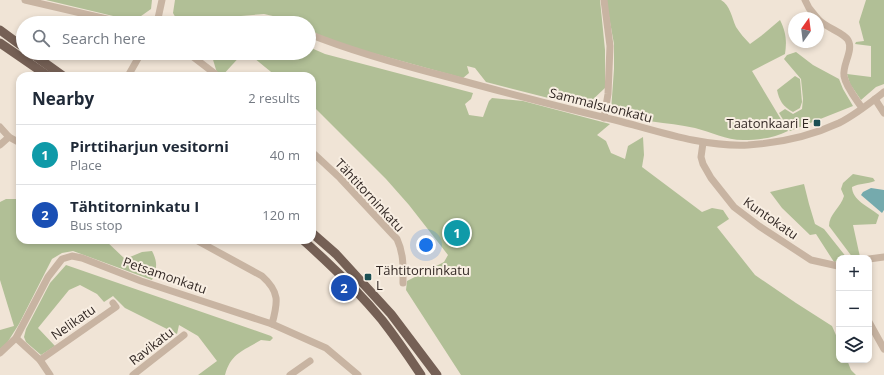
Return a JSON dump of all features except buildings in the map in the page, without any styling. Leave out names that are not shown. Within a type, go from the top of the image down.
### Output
[{"type":"main road","points":[[0,30],[16,42]]},
{"type":"main road","points":[[0,43],[16,54]]},
{"type":"main road","points":[[25,60],[42,72]]},
{"type":"main road","points":[[41,60],[57,72]]},
{"type":"main road","points":[[316,236],[336,254],[391,314],[437,375]]},
{"type":"main road","points":[[308,244],[328,262],[383,321],[422,375]]},
{"type":"street","points":[[25,0],[94,16]]},
{"type":"street","points":[[159,16],[162,0]]},
{"type":"street","points":[[604,0],[610,46],[608,94],[604,118]]},
{"type":"street","points":[[805,0],[813,12]]},
{"type":"street","points":[[824,25],[845,37],[848,41],[849,49],[844,77],[862,108]]},
{"type":"street","name":"Sammalsuonkatu","points":[[316,37],[399,64],[703,143],[749,145],[794,138],[839,122],[884,92]]},
{"type":"street","points":[[130,72],[137,60]]},
{"type":"street","points":[[198,60],[213,72]]},
{"type":"street","points":[[875,99],[884,113]]},
{"type":"street","points":[[0,126],[9,137],[16,141]]},
{"type":"street","points":[[0,145],[9,137]]},
{"type":"street","name":"Kuntokatu","points":[[703,143],[701,157],[703,164],[711,178],[734,207],[759,226],[811,260],[836,265]]},
{"type":"street","name":"Tähtitorninkatu","points":[[316,156],[340,178],[396,239],[401,248],[404,263],[402,283]]},
{"type":"street","points":[[203,244],[262,276],[271,284],[276,295],[277,308],[272,324]]},
{"type":"street","name":"Petsamonkatu","points":[[0,353],[16,338],[48,277],[62,259],[72,256],[82,258],[141,281],[272,324],[326,348],[358,375]]},
{"type":"street","points":[[872,258],[884,256]]},
{"type":"street","name":"Nelikatu","points":[[40,360],[116,307],[113,303]]},
{"type":"street","points":[[872,327],[884,348]]},
{"type":"street","name":"Ravikatu","points":[[133,375],[184,335]]},
{"type":"street","points":[[16,338],[40,360],[50,375]]},
{"type":"street","points":[[290,375],[310,361]]},
{"type":"green space","points":[[46,0],[152,0],[151,9],[141,16],[113,16]]},
{"type":"green space","points":[[175,0],[600,0],[605,50],[605,88],[590,102],[572,104],[486,82],[475,68],[467,66],[469,73],[463,78],[336,43],[316,33],[316,16],[273,16],[264,14],[241,16],[175,16],[173,13]]},
{"type":"green space","points":[[606,0],[721,0],[729,8],[736,27],[750,44],[780,20],[786,37],[785,54],[752,71],[788,131],[766,138],[737,140],[695,128],[642,120],[611,111],[614,44]]},
{"type":"green space","points":[[866,0],[884,0],[884,84],[876,87],[861,100],[850,84],[847,74],[871,77],[871,46],[855,44],[856,42],[864,41],[859,22]]},
{"type":"green space","points":[[316,50],[325,54],[473,93],[471,99],[465,104],[469,115],[483,117],[489,101],[492,98],[523,101],[610,124],[597,135],[606,141],[611,153],[625,159],[628,146],[643,137],[644,155],[642,167],[702,212],[712,208],[723,210],[729,219],[717,227],[755,275],[832,326],[836,335],[836,363],[848,363],[851,370],[856,375],[461,375],[406,290],[407,281],[444,262],[448,255],[409,205],[386,179],[316,109],[316,72],[271,72],[257,60],[316,60]]},
{"type":"green space","points":[[796,52],[813,65],[839,79],[853,106],[790,131],[779,113],[785,109],[793,114],[802,109],[803,99],[801,79],[784,59],[787,55]]},
{"type":"green space","points":[[213,60],[237,60],[226,72],[217,72]]},
{"type":"green space","points":[[795,76],[800,79],[802,102],[800,108],[793,112],[782,103],[777,90]]},
{"type":"green space","points":[[853,174],[873,178],[875,181],[852,187],[855,196],[879,215],[876,224],[853,225],[860,255],[851,255],[829,226],[833,214],[844,196],[841,189],[843,183]]},
{"type":"green space","points":[[804,184],[815,224],[824,229],[845,255],[836,255],[836,262],[834,262],[816,234],[810,235],[782,208],[770,192]]},
{"type":"green space","points":[[6,199],[16,199],[16,244],[109,244],[125,259],[142,252],[152,251],[156,265],[152,280],[73,251],[62,253],[52,259],[19,324],[7,343],[0,349],[0,330],[14,326],[0,280],[0,202]]},
{"type":"green space","points":[[66,265],[271,336],[273,338],[270,341],[261,340],[238,353],[231,362],[225,375],[198,375],[217,361],[198,336],[179,325],[177,334],[125,308],[113,296],[104,302],[97,294],[80,285],[69,290],[38,328],[55,346],[41,355],[26,342],[24,337],[26,329],[50,283]]},
{"type":"water","points":[[871,188],[884,190],[884,210],[882,213],[861,195],[863,192]]},
{"type":"place","name":"Taatonkaari E","points":[[817,123]]},
{"type":"place","name":"Pirttiharjun vesitorni","points":[[457,233]]},
{"type":"place","name":"Tähtitorninkatu L","points":[[368,277]]},
{"type":"place","name":"Tähtitorninkatu I","points":[[344,288]]}]
